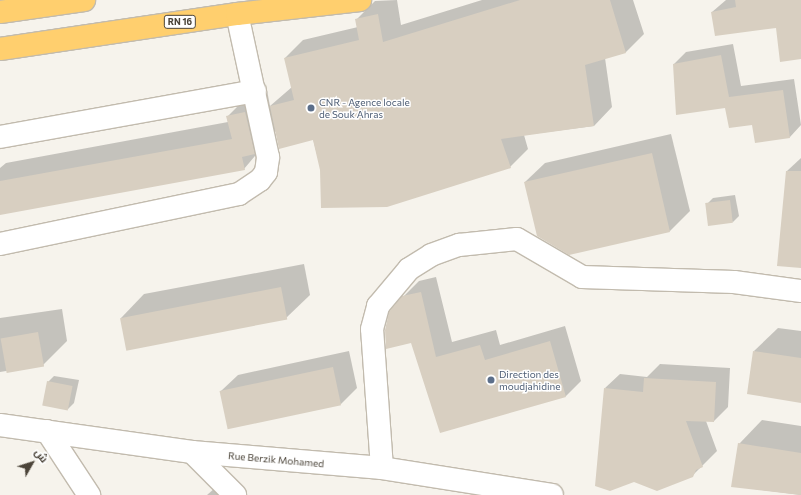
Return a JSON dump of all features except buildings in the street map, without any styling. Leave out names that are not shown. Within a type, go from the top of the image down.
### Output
[{"type":"highway","points":[[0,12],[84,0]]},
{"type":"highway","name":"RN 16","points":[[0,49],[237,14],[360,0]]},
{"type":"street","points":[[0,244],[238,194],[250,188],[266,172],[268,157],[255,91],[237,14]]},
{"type":"street","points":[[0,137],[255,91]]},
{"type":"street","points":[[382,468],[372,329],[378,306],[409,269],[431,255],[459,244],[517,238],[582,276],[734,282],[801,291]]},
{"type":"street","name":"Rue Berzik Mohamed","points":[[0,425],[192,452],[382,468],[552,495]]},
{"type":"street","points":[[47,431],[89,495]]},
{"type":"street","points":[[192,452],[235,495]]},
{"type":"place","name":"CNR - Agence locale de Souk Ahras","points":[[311,108]]},
{"type":"place","name":"Direction des moudjahidine","points":[[491,380]]}]
